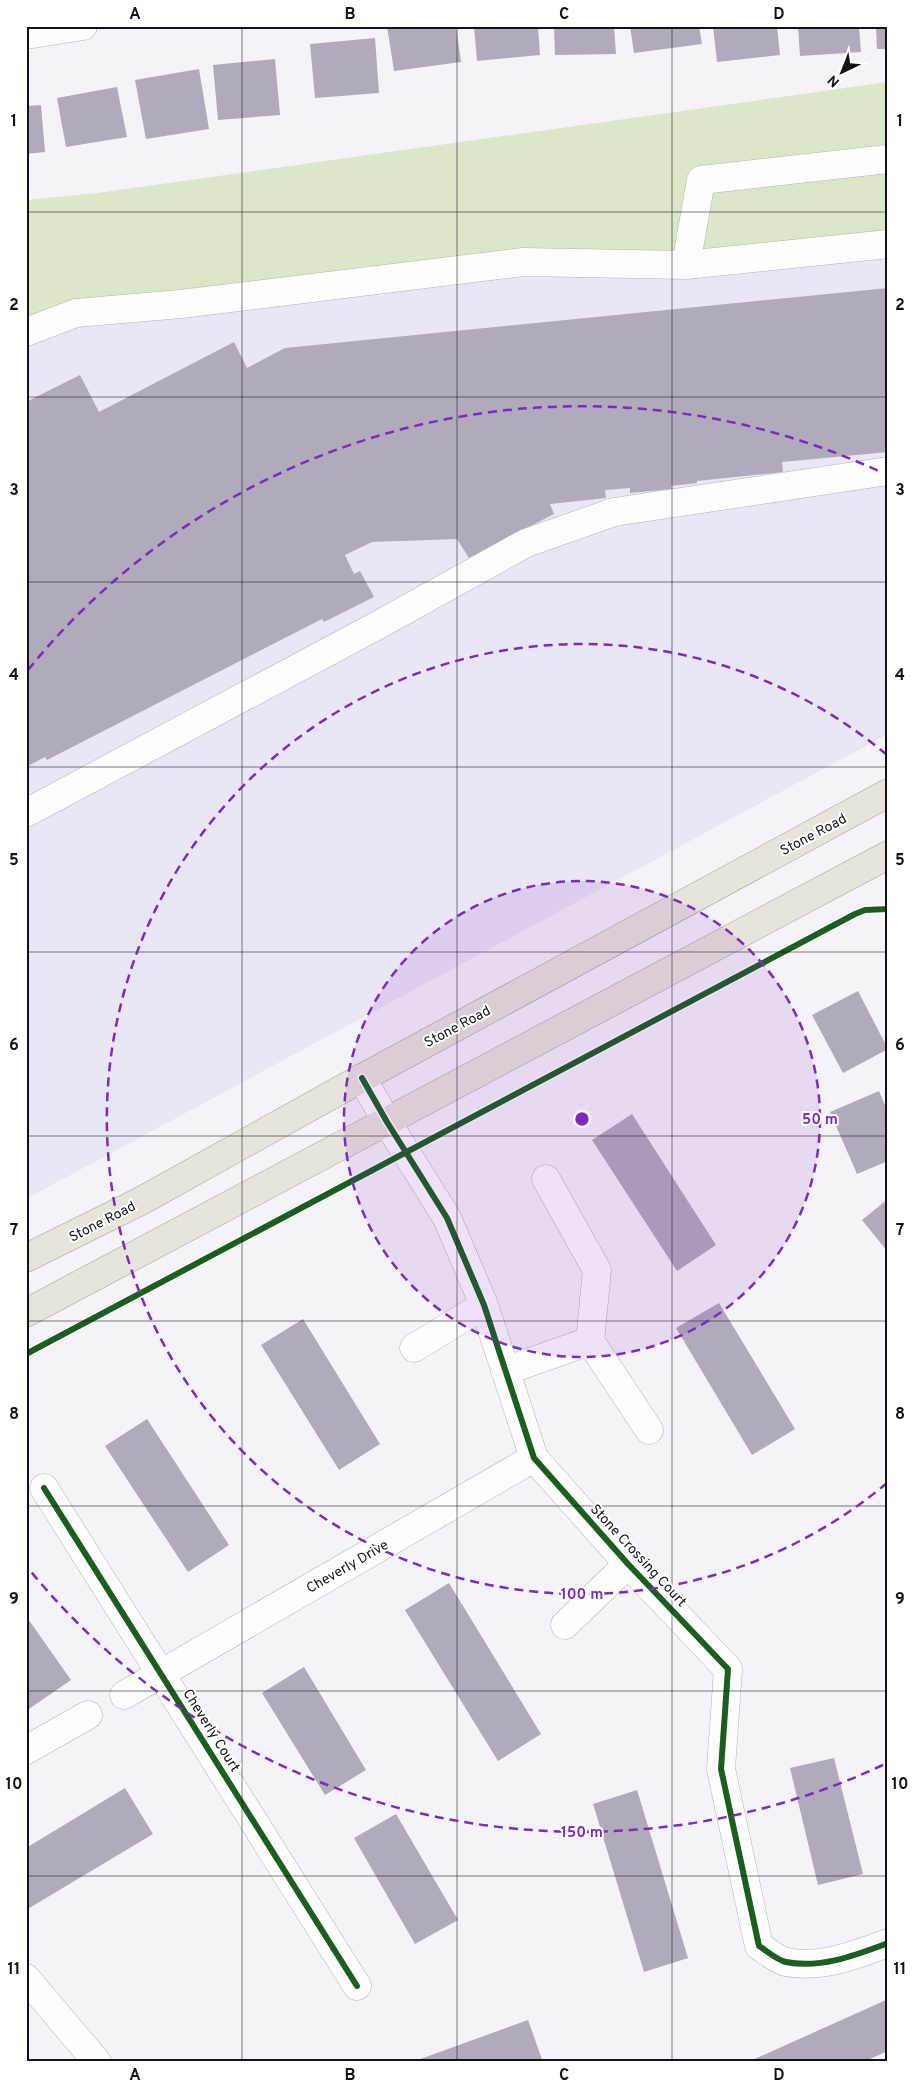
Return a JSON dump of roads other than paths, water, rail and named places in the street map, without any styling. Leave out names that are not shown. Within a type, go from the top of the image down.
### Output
[{"type":"main road","name":"Stone Road","points":[[26,1258],[140,1201],[362,1078],[888,793]]},
{"type":"main road","points":[[26,1313],[888,855]]},
{"type":"street","points":[[26,35],[83,26]]},
{"type":"street","points":[[686,265],[702,180],[888,159]]},
{"type":"street","points":[[26,332],[76,313],[181,304],[523,262],[686,265],[888,244]]},
{"type":"street","points":[[26,813],[380,624],[526,543],[614,512],[888,471]]},
{"type":"street","name":"Stone Crossing Court","points":[[362,1078],[386,1122],[447,1218],[484,1305],[534,1458],[628,1564],[728,1669],[721,1769],[759,1946],[784,1962],[823,1963],[858,1954],[888,1943]]},
{"type":"street","points":[[546,1179],[597,1270],[590,1341],[649,1430]]},
{"type":"street","points":[[414,1348],[484,1305]]},
{"type":"street","points":[[505,1371],[590,1341]]},
{"type":"street","name":"Cheverly Drive","points":[[124,1695],[534,1458]]},
{"type":"street","name":"Cheverly Court","points":[[44,1488],[357,1986]]},
{"type":"street","name":"Stone Crossing Court","points":[[565,1625],[628,1564]]},
{"type":"street","points":[[26,1750],[88,1715]]},
{"type":"street","points":[[26,1978],[97,2062]]}]
